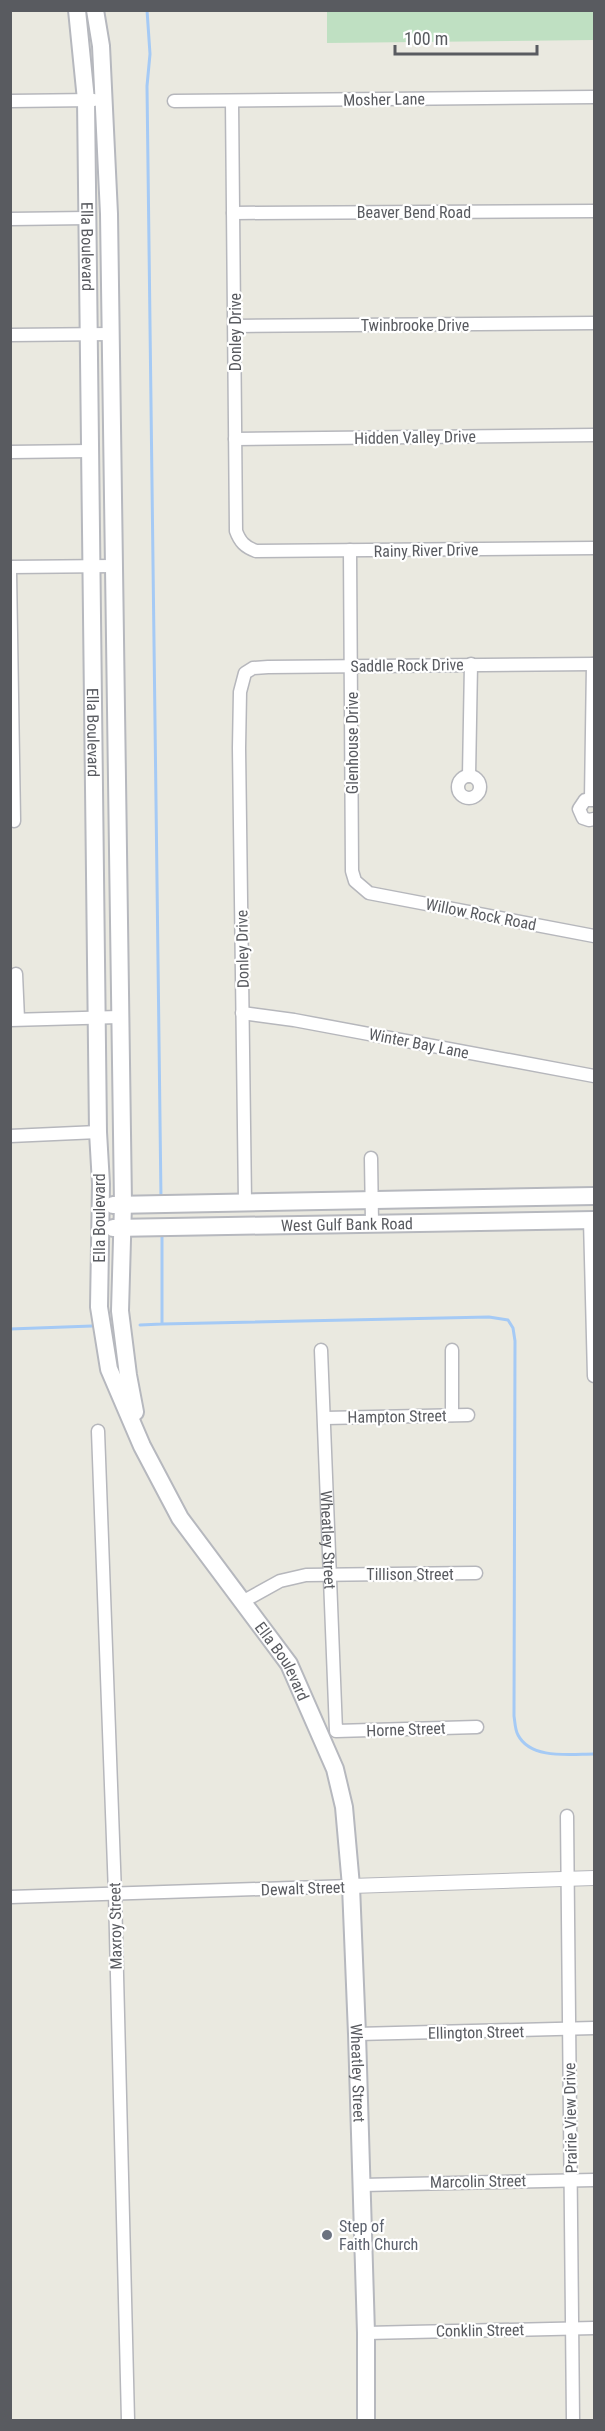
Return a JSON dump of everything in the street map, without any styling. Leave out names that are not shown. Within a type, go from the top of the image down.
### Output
[{"type":"main road","name":"Ella Boulevard","points":[[77,10],[86,100],[90,334],[100,1205],[99,1307],[109,1369],[142,1446],[180,1518],[289,1664],[318,1732]]},
{"type":"main road","name":"Ella Boulevard","points":[[95,10],[101,46],[104,100],[111,334],[118,818],[118,1017],[123,1204],[120,1311],[128,1375],[142,1446]]},
{"type":"main road","name":"West Gulf Bank Road","points":[[100,1205],[594,1196]]},
{"type":"main road","name":"West Gulf Bank Road","points":[[100,1227],[592,1220]]},
{"type":"main road","name":"Wheatley Street","points":[[318,1732],[334,1769],[344,1807],[351,1886],[362,2185],[366,2421]]},
{"type":"street","name":"Mosher Lane","points":[[174,100],[594,97]]},
{"type":"street","points":[[10,101],[104,100]]},
{"type":"street","name":"Donley Drive","points":[[232,100],[236,531],[246,547],[258,551]]},
{"type":"street","name":"Beaver Bend Road","points":[[233,213],[594,211]]},
{"type":"street","points":[[10,219],[88,218]]},
{"type":"street","name":"Twinbrooke Drive","points":[[235,326],[594,323]]},
{"type":"street","points":[[10,335],[111,334]]},
{"type":"street","name":"Hidden Valley Drive","points":[[235,439],[594,435]]},
{"type":"street","points":[[10,452],[90,451]]},
{"type":"street","name":"Rainy River Drive","points":[[258,551],[594,548]]},
{"type":"street","name":"Glenhouse Drive","points":[[350,550],[352,871],[355,881],[368,892]]},
{"type":"street","points":[[14,821],[10,569],[113,566]]},
{"type":"street","points":[[469,776],[471,664]]},
{"type":"street","points":[[593,664],[593,799],[582,802],[579,812],[586,820],[594,819]]},
{"type":"street","name":"Saddle Rock Drive","points":[[240,697],[245,673],[254,668],[593,664]]},
{"type":"street","name":"Donley Drive","points":[[240,697],[245,1202]]},
{"type":"street","name":"Willow Rock Road","points":[[368,892],[594,936]]},
{"type":"street","points":[[16,974],[14,1020],[118,1017]]},
{"type":"street","name":"Winter Bay Lane","points":[[242,1013],[294,1020],[594,1076]]},
{"type":"street","points":[[10,1136],[98,1132]]},
{"type":"street","points":[[371,1158],[372,1222]]},
{"type":"street","points":[[592,1220],[594,1376]]},
{"type":"street","name":"Wheatley Street","points":[[321,1350],[332,1574],[336,1731]]},
{"type":"street","points":[[452,1350],[452,1415]]},
{"type":"street","name":"Hampton Street","points":[[325,1418],[468,1415]]},
{"type":"street","name":"Maxroy Street","points":[[98,1431],[115,1894],[128,2421]]},
{"type":"street","name":"Tillison Street","points":[[242,1602],[280,1581],[306,1575],[476,1573]]},
{"type":"street","name":"Horne Street","points":[[336,1731],[477,1727]]},
{"type":"street","name":"Prairie View Drive","points":[[567,1816],[573,2421]]},
{"type":"street","name":"Dewalt Street","points":[[10,1897],[594,1878]]},
{"type":"street","name":"Ellington Street","points":[[357,2034],[594,2028]]},
{"type":"street","name":"Marcolin Street","points":[[362,2185],[594,2180]]},
{"type":"street","name":"Conklin Street","points":[[366,2333],[594,2328]]},
{"type":"green space","points":[[327,11],[594,11],[594,40],[327,43]]},
{"type":"waterway","points":[[147,10],[150,54],[147,86],[161,1199]]},
{"type":"waterway","points":[[162,1233],[162,1324],[489,1317],[508,1320],[513,1328],[515,1341],[514,1716],[516,1728],[524,1743],[532,1749],[563,1755],[594,1754]]},
{"type":"waterway","points":[[140,1325],[162,1324]]},
{"type":"waterway","points":[[10,1329],[92,1326]]},
{"type":"place","name":"Step of Faith Church","points":[[327,2235]]}]
